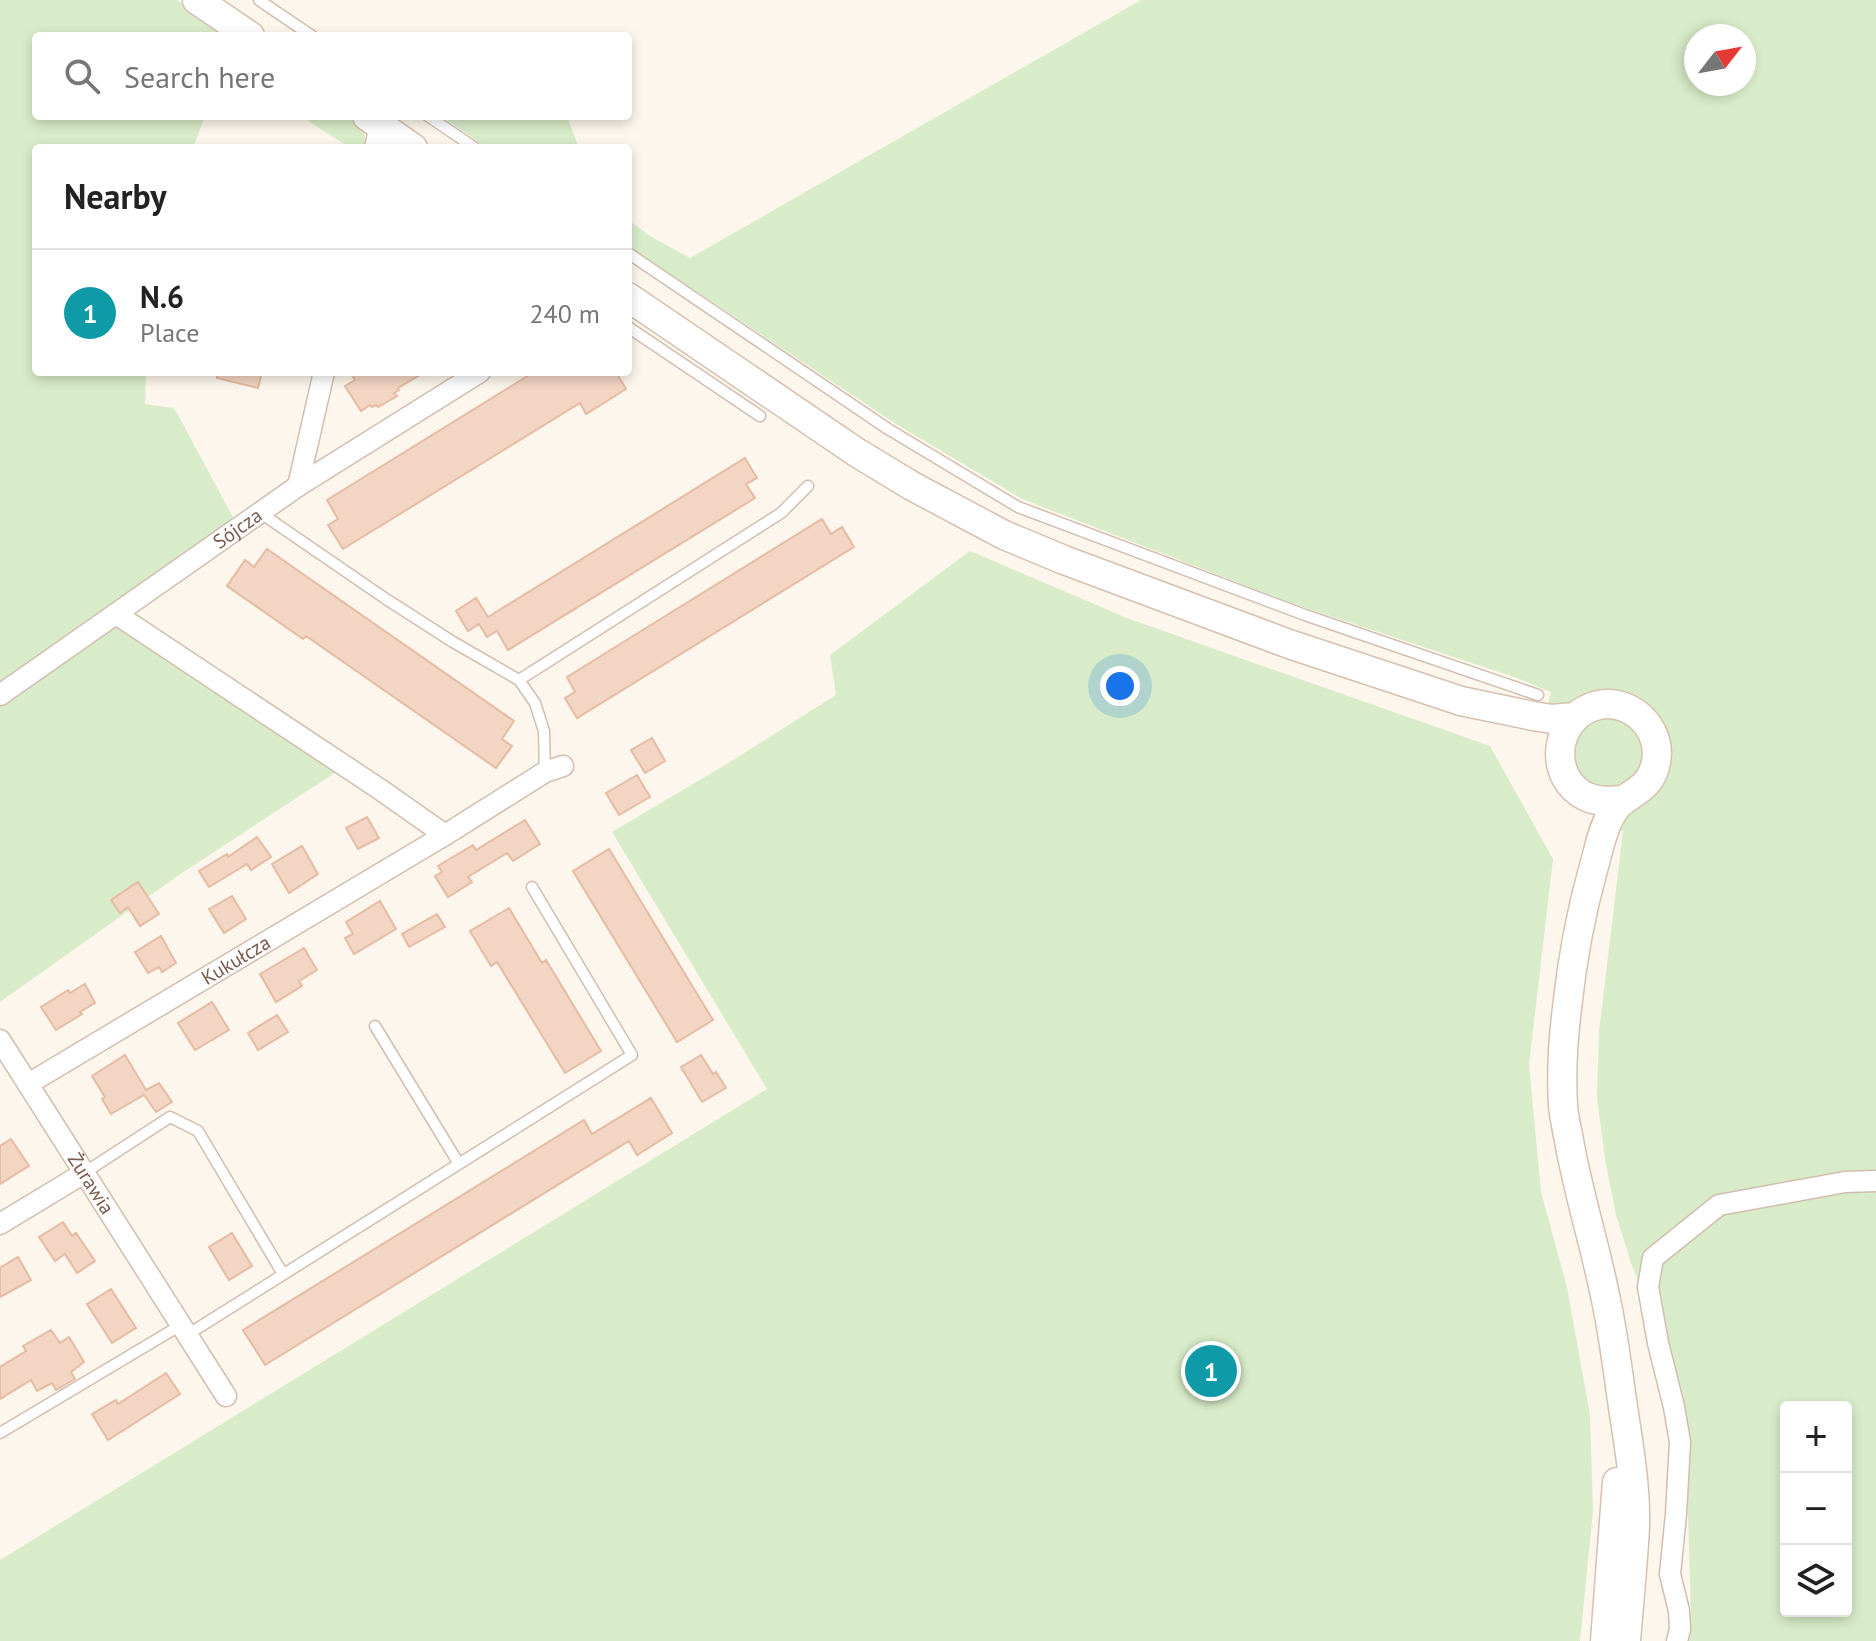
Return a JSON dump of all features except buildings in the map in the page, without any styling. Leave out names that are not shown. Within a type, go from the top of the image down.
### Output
[{"type":"main road","points":[[197,0],[244,32]]},
{"type":"main road","points":[[374,130],[404,144]]},
{"type":"main road","points":[[632,300],[856,452],[1004,535],[1289,644],[1461,701],[1559,750]]},
{"type":"main road","points":[[1461,701],[1552,719],[1575,717]]},
{"type":"main road","points":[[1608,704],[1623,706],[1647,723],[1654,735],[1656,763],[1652,775],[1634,795],[1603,802],[1586,797],[1571,785],[1562,769],[1559,750],[1562,735],[1575,717],[1594,706],[1608,704]]},
{"type":"main road","points":[[1578,791],[1585,831],[1584,903]]},
{"type":"main road","points":[[1622,800],[1603,834],[1584,903],[1567,1008],[1563,1107],[1574,1171],[1607,1303],[1633,1472],[1635,1526],[1626,1641]]},
{"type":"main road","points":[[1605,1641],[1623,1402]]},
{"type":"street","points":[[298,486],[323,376]]},
{"type":"street","name":"Sójcza","points":[[0,695],[259,512],[474,376]]},
{"type":"street","points":[[116,614],[445,835]]},
{"type":"street","name":"Kukułcza","points":[[28,1084],[554,769]]},
{"type":"street","name":"Żurawia","points":[[0,1040],[226,1396]]},
{"type":"street","points":[[0,1224],[84,1173]]},
{"type":"street","points":[[1677,1641],[1679,1611],[1670,1574],[1680,1442],[1648,1287],[1653,1258],[1719,1205],[1845,1182],[1876,1181]]},
{"type":"lane","points":[[259,0],[306,32]]},
{"type":"lane","points":[[434,120],[469,144]]},
{"type":"lane","points":[[632,256],[888,429],[1018,507],[1305,615],[1538,695]]},
{"type":"lane","points":[[632,330],[760,416]]},
{"type":"lane","points":[[519,680],[781,513],[808,486]]},
{"type":"lane","points":[[259,512],[386,599],[519,680],[535,703],[554,769]]},
{"type":"lane","points":[[0,1433],[283,1274],[632,1055],[532,887]]},
{"type":"lane","points":[[375,1026],[459,1164]]},
{"type":"lane","points":[[84,1173],[170,1117],[198,1131],[283,1274]]},
{"type":"green space","points":[[0,0],[177,0],[224,32],[32,32],[32,120],[204,120],[194,144],[32,144],[32,376],[146,376],[145,404],[173,408],[235,521],[118,601],[353,761],[179,875],[0,1002]]},
{"type":"green space","points":[[1141,0],[1876,0],[1876,1641],[1686,1641],[1691,1612],[1683,1394],[1631,1263],[1616,1215],[1597,1097],[1599,1032],[1623,831],[1616,829],[1628,812],[1642,806],[1659,790],[1670,766],[1666,732],[1647,704],[1617,690],[1599,690],[1568,705],[1547,707],[1551,692],[1517,678],[1291,603],[1022,499],[896,424],[632,249],[632,223],[690,258]]},
{"type":"green space","points":[[307,120],[354,120],[361,126],[364,144],[344,144]]},
{"type":"green space","points":[[447,120],[568,120],[578,144],[481,144]]},
{"type":"green space","points":[[970,551],[1127,618],[1490,746],[1553,859],[1529,1065],[1541,1192],[1567,1287],[1590,1415],[1593,1511],[1580,1641],[0,1641],[0,1560],[767,1089],[612,832],[836,695],[830,655]]},
{"type":"green space","points":[[1609,718],[1634,728],[1644,753],[1634,778],[1609,788],[1584,778],[1574,753],[1584,728]]},
{"type":"place","name":"N.6","points":[[1211,1371]]}]
